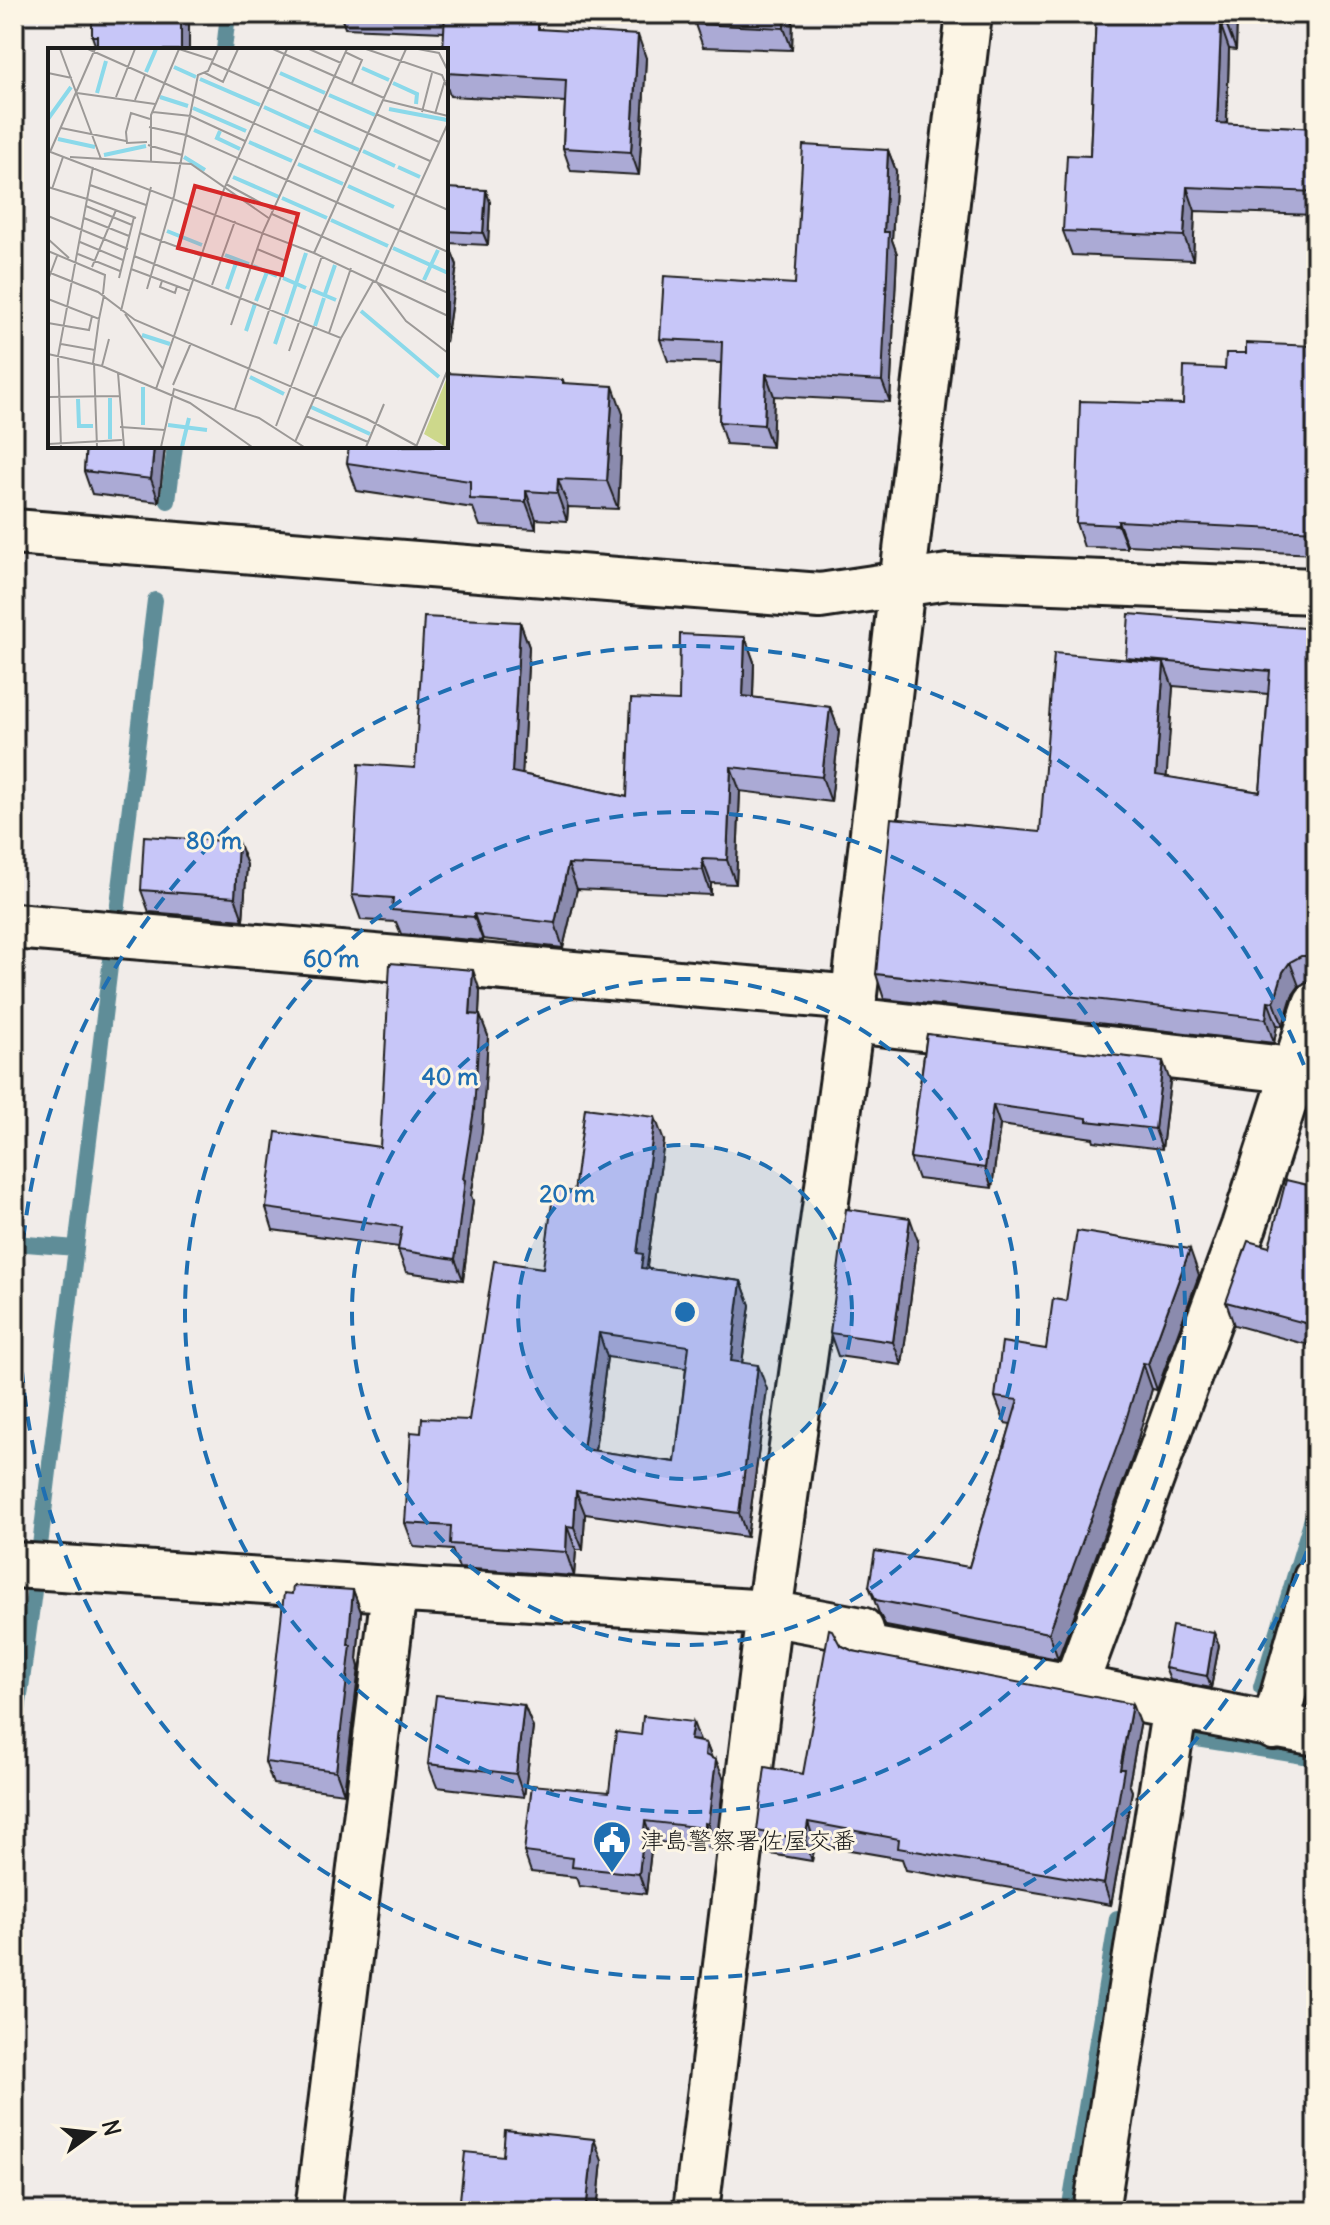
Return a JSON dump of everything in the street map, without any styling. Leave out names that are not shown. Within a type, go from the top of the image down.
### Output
[{"type":"street","points":[[696,2211],[769,1613],[852,1009],[969,14]]},
{"type":"street","points":[[14,532],[820,596],[948,577],[1316,591]]},
{"type":"street","points":[[14,926],[852,1009],[1292,1070]]},
{"type":"street","points":[[1075,1686],[1244,1226],[1292,1070],[1316,1004]]},
{"type":"street","points":[[14,1565],[769,1613],[861,1630],[865,1648],[1295,1730],[1316,1579]]},
{"type":"street","points":[[318,2211],[394,1591]]},
{"type":"street","points":[[1096,2211],[1175,1706]]},
{"type":"building","points":[[92,14],[181,14],[181,48],[97,48],[97,36],[92,36]]},
{"type":"building","points":[[445,14],[496,14],[496,22],[538,24],[538,29],[638,35],[631,152],[563,148],[566,80],[448,73],[448,48],[443,48]]},
{"type":"building","points":[[695,14],[784,14],[784,28],[695,24]]},
{"type":"building","points":[[1096,14],[1228,14],[1227,26],[1221,26],[1217,123],[1316,128],[1316,192],[1187,187],[1184,236],[1063,231],[1067,155],[1090,156]]},
{"type":"building","points":[[803,145],[888,150],[884,232],[889,232],[882,381],[766,374],[764,425],[719,422],[722,342],[660,339],[664,276],[795,284]]},
{"type":"building","points":[[448,188],[486,190],[483,233],[448,231]]},
{"type":"building","points":[[1316,320],[1316,531],[1118,521],[1118,525],[1076,523],[1080,401],[1183,404],[1184,367],[1225,369],[1226,353],[1246,353],[1246,343],[1315,346]]},
{"type":"building","points":[[448,373],[613,386],[607,481],[558,479],[557,493],[526,491],[526,502],[470,499],[470,481],[347,463],[349,448],[448,448]]},
{"type":"building","points":[[86,448],[154,448],[151,479],[84,471]]},
{"type":"building","points":[[1129,614],[1316,629],[1316,957],[1301,956],[1290,962],[1283,972],[1274,1002],[1268,1001],[1266,1019],[876,974],[891,818],[1040,832],[1054,653],[1164,663],[1156,775],[1260,792],[1270,671],[1126,658]]},
{"type":"building","points":[[424,617],[520,622],[512,772],[627,797],[631,699],[679,701],[680,634],[745,637],[743,696],[830,707],[822,777],[731,767],[727,860],[702,859],[703,870],[568,864],[555,923],[474,914],[474,917],[392,910],[393,898],[352,895],[359,764],[415,768]]},
{"type":"building","points":[[144,836],[238,842],[235,897],[141,890]]},
{"type":"building","points":[[390,963],[473,970],[470,1014],[480,1015],[474,1110],[455,1259],[398,1250],[402,1227],[266,1208],[276,1132],[380,1147]]},
{"type":"building","points":[[927,1034],[1163,1061],[1155,1129],[993,1105],[985,1168],[910,1158]]},
{"type":"building","points":[[585,1108],[655,1117],[637,1253],[643,1254],[641,1268],[741,1281],[731,1361],[758,1365],[739,1513],[576,1491],[574,1527],[567,1526],[566,1552],[450,1544],[451,1526],[405,1523],[411,1432],[421,1433],[422,1418],[469,1420],[494,1261],[543,1268],[554,1189],[574,1192]],"holes":[[[599,1333],[689,1346],[675,1462],[583,1449]]]},
{"type":"building","points":[[1286,1180],[1316,1187],[1316,1326],[1226,1302],[1248,1241],[1269,1247]]},
{"type":"building","points":[[846,1209],[910,1218],[893,1342],[830,1333]]},
{"type":"building","points":[[1077,1231],[1190,1249],[1148,1364],[1143,1363],[1123,1430],[1049,1633],[876,1600],[869,1586],[875,1551],[969,1567],[1018,1400],[995,1397],[1002,1342],[1046,1349],[1053,1299],[1066,1301]]},
{"type":"building","points":[[293,1586],[353,1590],[348,1645],[351,1645],[336,1771],[265,1762],[284,1593],[292,1594]]},
{"type":"building","points":[[1172,1626],[1214,1633],[1207,1676],[1165,1668]]},
{"type":"building","points":[[829,1629],[840,1645],[853,1651],[1132,1704],[1104,1884],[898,1848],[899,1839],[808,1822],[805,1840],[757,1831],[765,1767],[803,1774]]},
{"type":"building","points":[[436,1695],[524,1705],[516,1774],[428,1764]]},
{"type":"building","points":[[643,1716],[693,1722],[690,1740],[706,1743],[705,1755],[716,1760],[708,1824],[705,1823],[704,1828],[645,1821],[639,1874],[572,1867],[573,1858],[524,1852],[532,1785],[609,1792],[616,1732],[641,1735]]},
{"type":"building","points":[[505,2130],[594,2139],[586,2211],[465,2211],[466,2201],[460,2200],[465,2152],[503,2156]]},
{"type":"waterway","points":[[224,48],[228,14]]},
{"type":"waterway","points":[[168,501],[175,448]]},
{"type":"waterway","points":[[116,921],[155,600]]},
{"type":"waterway","points":[[39,1554],[112,950]]},
{"type":"waterway","points":[[14,1243],[76,1248]]},
{"type":"waterway","points":[[1261,1687],[1316,1505]]},
{"type":"waterway","points":[[14,1740],[35,1584]]},
{"type":"waterway","points":[[1191,1738],[1316,1758]]},
{"type":"waterway","points":[[1069,2211],[1117,1918]]},
{"type":"place","name":"津島警察署佐屋交番","points":[[612,1874]]}]
